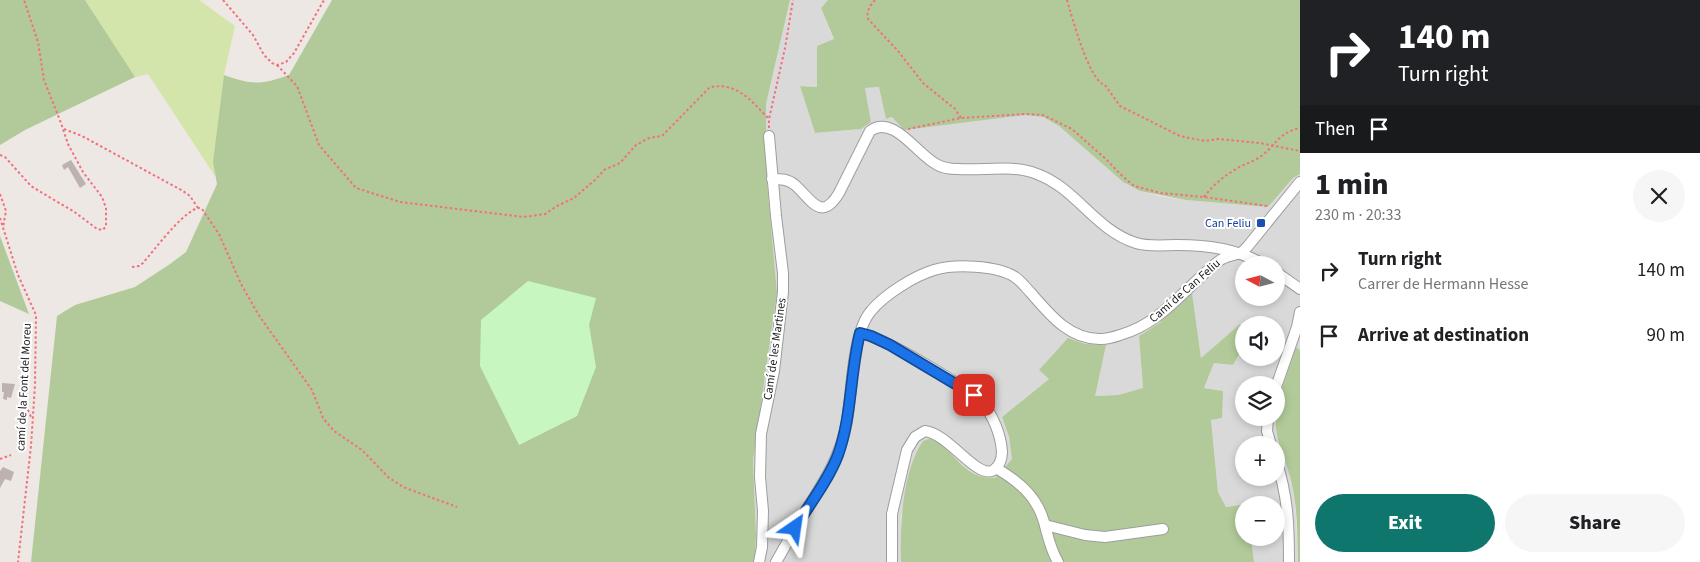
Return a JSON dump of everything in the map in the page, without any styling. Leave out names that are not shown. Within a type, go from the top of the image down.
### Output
[{"type":"street","points":[[772,179],[789,181],[812,204],[821,208],[826,206],[836,199],[870,131],[875,127],[885,126],[896,131],[928,159],[944,168],[1012,170],[1036,173],[1063,190],[1106,229],[1135,243],[1218,247],[1246,256]]},
{"type":"street","name":"Camí de les Martines","points":[[759,562],[762,547],[763,511],[760,476],[761,434],[774,371],[783,292],[783,273],[769,136]]},
{"type":"street","name":"Camí de Can Feliu","points":[[776,562],[838,454],[847,422],[860,333],[865,319],[871,310],[898,289],[936,269],[978,266],[999,270],[1015,277],[1052,317],[1068,330],[1079,335],[1104,339],[1130,332],[1145,325],[1168,308],[1220,260],[1240,253],[1248,246],[1300,182]]},
{"type":"street","points":[[1285,278],[1300,289]]},
{"type":"street","points":[[1280,376],[1297,327],[1300,312]]},
{"type":"street","points":[[860,333],[884,342],[974,395],[983,404],[995,423],[1001,447],[1002,456],[996,468],[992,471],[981,470],[936,433],[925,431],[915,437],[907,450],[895,498],[891,526],[892,562]]},
{"type":"street","points":[[996,468],[1028,491],[1038,506],[1048,539],[1058,562]]},
{"type":"street","points":[[1283,486],[1289,516],[1290,562]]},
{"type":"street","points":[[1045,525],[1085,535],[1105,537],[1163,529]]},
{"type":"path","points":[[0,155],[5,157],[31,186],[73,211],[97,229],[103,230],[106,226],[106,208],[102,197],[83,172],[68,144],[44,80],[38,42],[24,0]]},
{"type":"path","points":[[223,0],[253,35],[264,55],[277,65],[297,86],[319,144],[356,188],[400,202],[524,217],[545,214],[574,198],[604,170],[620,163],[636,145],[649,138],[662,136],[710,87],[721,85],[744,94],[769,119]]},
{"type":"path","points":[[277,65],[286,62],[294,53],[324,0]]},
{"type":"path","points":[[769,136],[769,119],[785,48],[793,0]]},
{"type":"path","points":[[876,0],[868,9],[866,14],[868,19],[898,50],[923,83],[955,109],[961,118]]},
{"type":"path","points":[[1067,0],[1086,60],[1094,72],[1096,80],[1105,85],[1120,106],[1180,136],[1205,141],[1238,140],[1300,151]]},
{"type":"path","points":[[896,131],[961,118],[1026,114],[1042,115],[1072,129],[1134,186],[1176,196],[1204,197],[1278,208]]},
{"type":"path","points":[[1204,197],[1222,178],[1260,157],[1288,131],[1300,128]]},
{"type":"path","points":[[63,129],[82,136],[111,154],[190,196],[198,208],[202,209],[218,234],[241,284],[258,314],[312,390],[323,418],[334,431],[362,450],[388,477],[403,488],[457,507]]},
{"type":"path","points":[[0,194],[6,211],[3,227]]},
{"type":"path","points":[[132,267],[143,263],[174,228],[198,208]]},
{"type":"path","name":"camí de la Font del Moreu","points":[[0,218],[18,275],[36,315],[33,419],[18,562]]},
{"type":"path","points":[[22,386],[25,404],[33,419]]},
{"type":"path","points":[[0,459],[12,455]]},
{"type":"shaded area","points":[[790,0],[828,0],[821,8],[834,40],[817,46],[817,87],[800,86],[815,133],[861,129],[871,122],[865,88],[880,87],[886,119],[892,117],[1026,115],[1043,117],[1059,126],[1123,182],[1140,191],[1159,196],[1268,207],[1293,178],[1300,174],[1300,350],[1296,347],[1285,382],[1285,376],[1235,376],[1235,426],[1277,426],[1278,436],[1235,436],[1235,486],[1285,486],[1285,460],[1295,500],[1298,562],[1254,562],[1252,546],[1285,546],[1285,496],[1235,496],[1235,506],[1226,507],[1218,492],[1211,420],[1223,391],[1204,388],[1214,363],[1233,365],[1235,362],[1235,366],[1285,366],[1285,316],[1235,316],[1235,328],[1201,358],[1192,294],[1158,324],[1139,336],[1143,388],[1118,395],[1095,396],[1040,371],[1050,378],[1002,417],[1009,438],[1012,459],[995,478],[979,477],[953,457],[908,480],[901,518],[901,562],[755,562],[756,534],[753,460],[777,293],[767,182],[766,104]]},
{"type":"green space","points":[[0,0],[85,0],[135,77],[25,130],[0,145]]},
{"type":"green space","points":[[85,0],[199,0],[235,26],[224,75],[215,176],[148,74],[135,77]]},
{"type":"green space","points":[[332,0],[790,0],[766,104],[767,182],[777,293],[753,460],[756,534],[755,562],[31,562],[57,316],[75,305],[135,287],[186,252],[217,184],[213,162],[224,75],[242,81],[264,82],[289,75]]},
{"type":"green space","points":[[828,0],[1300,0],[1300,174],[1293,178],[1268,207],[1186,200],[1140,191],[1123,182],[1059,126],[1043,117],[1025,115],[904,130],[892,117],[886,119],[879,87],[865,88],[871,122],[861,129],[815,133],[800,86],[817,87],[817,46],[834,39],[821,8]]},
{"type":"green space","points":[[0,236],[29,314],[0,301]]},
{"type":"green space","points":[[528,281],[596,298],[589,325],[596,367],[577,416],[519,445],[480,366],[481,320]]},
{"type":"green space","points":[[1192,293],[1201,358],[1235,328],[1235,362],[1233,365],[1214,363],[1204,388],[1223,391],[1222,418],[1211,420],[1218,492],[1226,507],[1235,506],[1235,546],[1252,546],[1254,562],[901,562],[904,499],[911,468],[923,441],[932,438],[967,469],[984,477],[995,478],[1012,459],[1009,437],[1002,417],[1049,379],[1039,370],[1068,338],[1085,344],[1106,345],[1095,396],[1118,395],[1143,388],[1139,336],[1158,324]]},
{"type":"green space","points":[[1296,347],[1300,350],[1300,562],[1298,562],[1294,494],[1285,462],[1285,436],[1277,436],[1276,427],[1285,426],[1285,379]]},
{"type":"building","points":[[71,160],[86,184],[80,188],[68,167],[64,170],[62,165]]},
{"type":"building","points":[[2,383],[15,384],[11,398],[7,397],[7,400],[3,399]]},
{"type":"building","points":[[3,467],[14,472],[11,481],[5,479],[0,488],[0,471]]},
{"type":"place","name":"Can Feliu","points":[[1261,223]]},
{"type":"route","points":[[795,528],[833,466],[838,454],[847,422],[860,333],[890,345],[974,395]]}]
